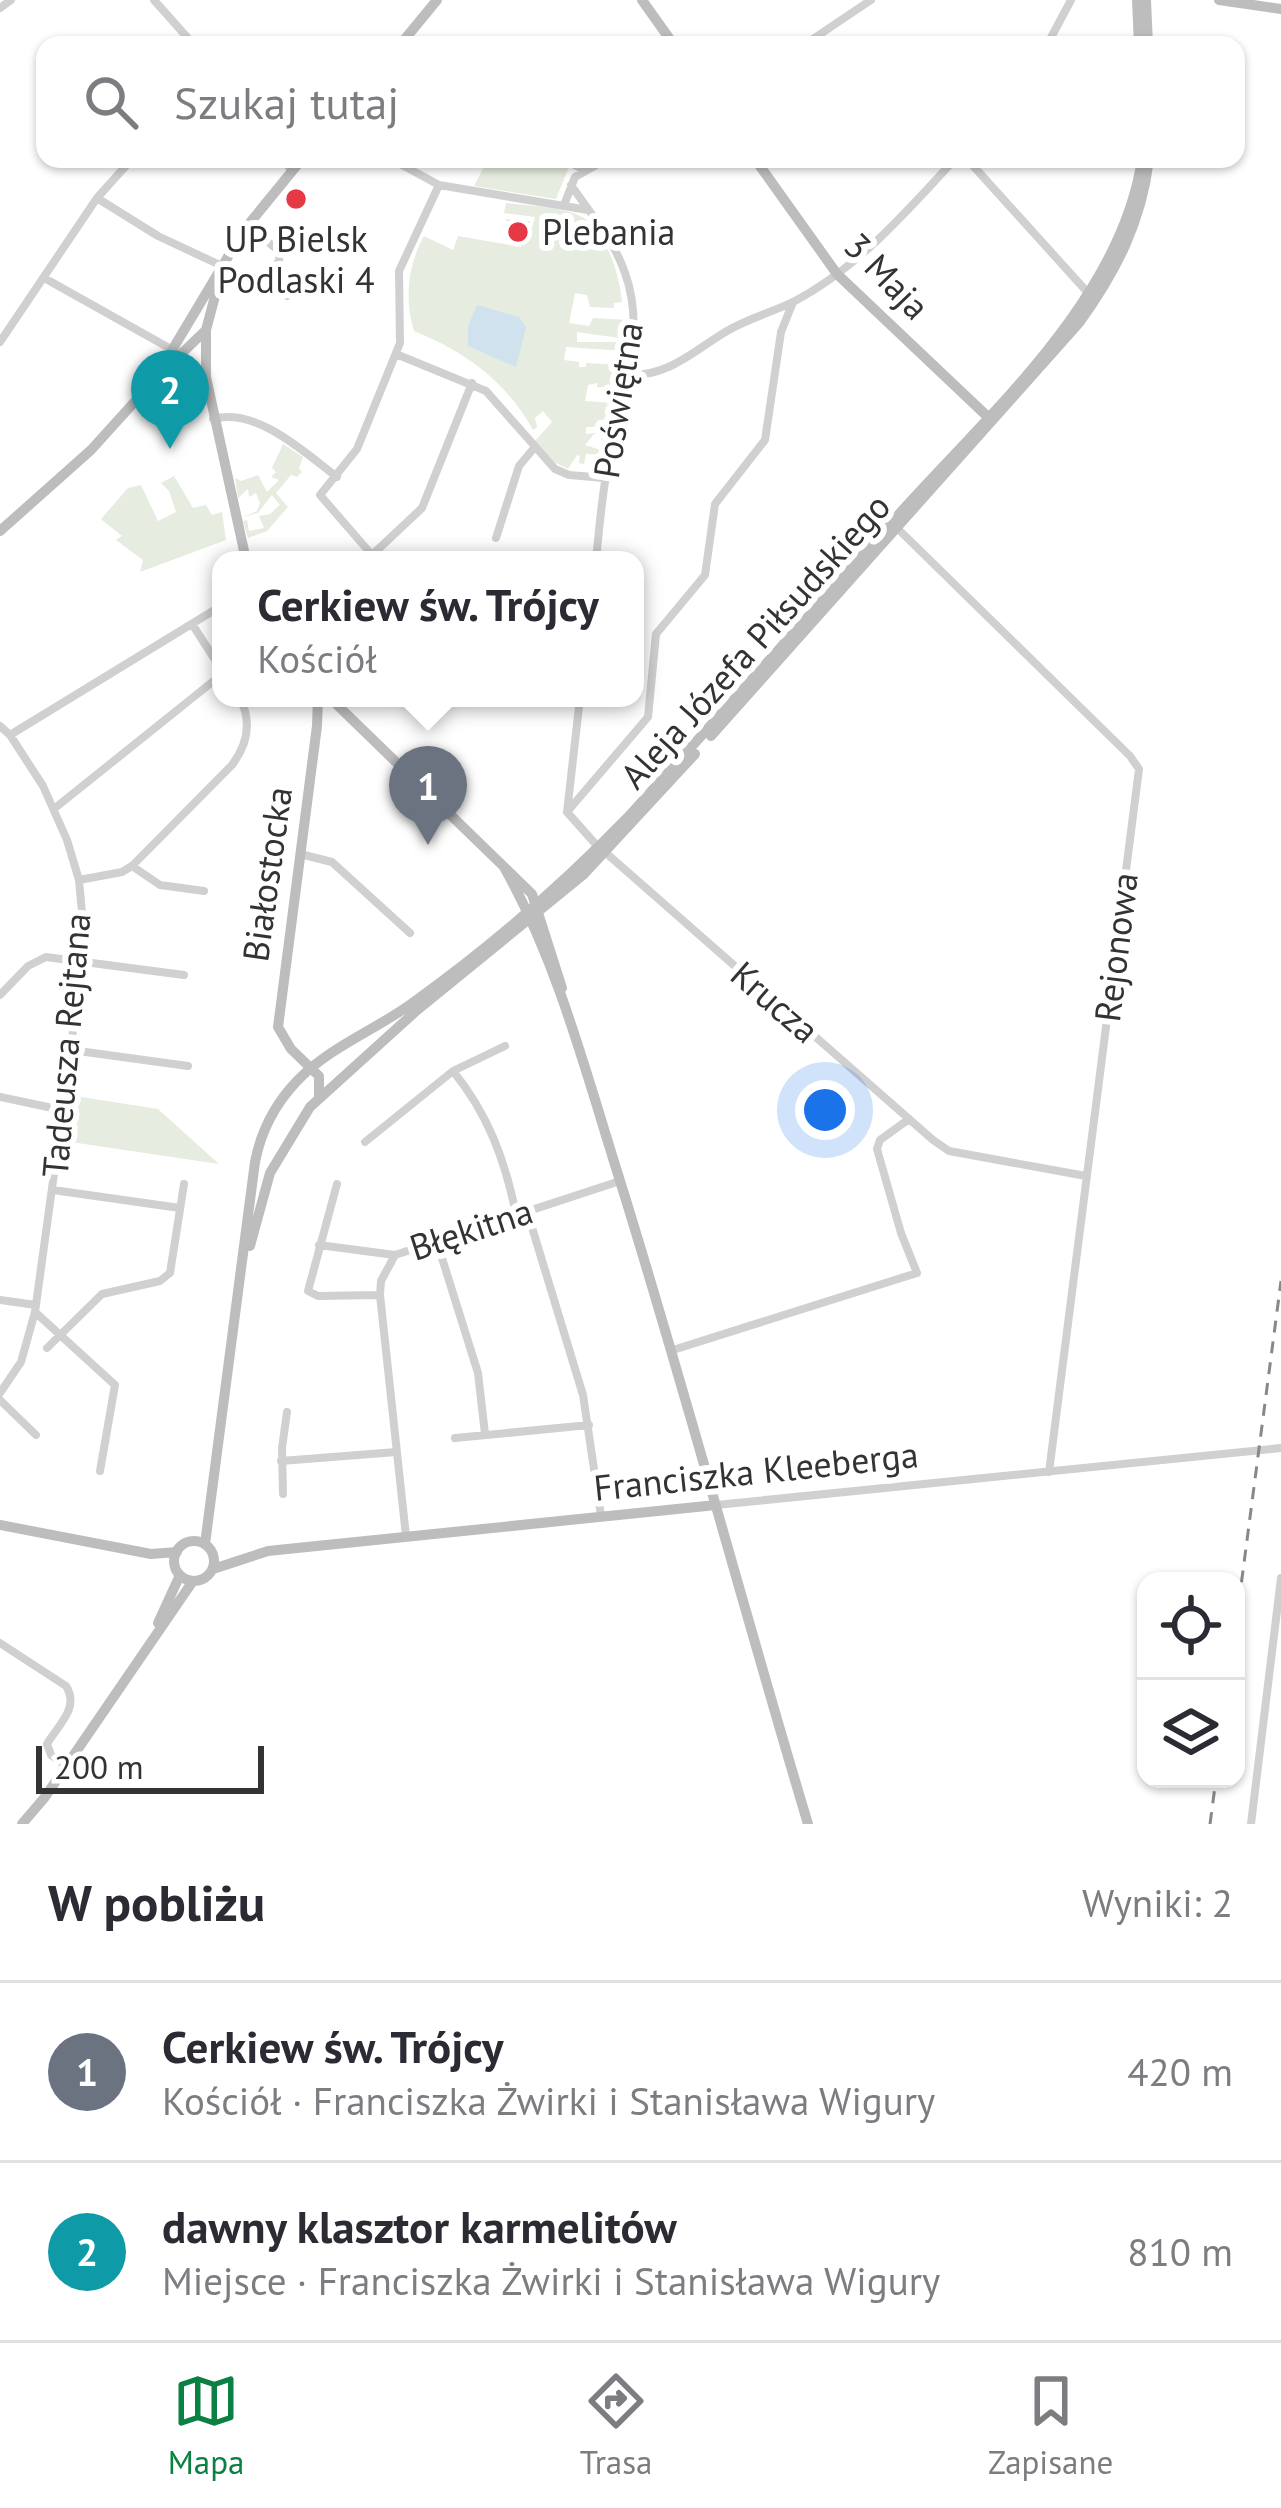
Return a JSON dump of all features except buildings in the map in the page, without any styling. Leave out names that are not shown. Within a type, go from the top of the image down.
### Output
[{"type":"main road","points":[[407,36],[437,0]]},
{"type":"main road","points":[[642,0],[668,36]]},
{"type":"main road","points":[[1219,0],[1281,9]]},
{"type":"main road","points":[[1143,36],[1145,2]]},
{"type":"main road","points":[[158,376],[247,225],[294,168]]},
{"type":"main road","name":"3 Maja","points":[[761,168],[837,274],[990,418]]},
{"type":"main road","name":"Aleja Józefa Piłsudskiego","points":[[990,418],[1089,294],[1126,224],[1143,168]]},
{"type":"main road","name":"Aleja Józefa Piłsudskiego","points":[[319,1096],[602,851],[1079,322],[1111,277],[1135,224],[1144,168]]},
{"type":"main road","points":[[223,266],[206,331],[205,356],[244,551]]},
{"type":"main road","points":[[182,331],[206,331]]},
{"type":"main road","points":[[0,531],[91,451],[206,331]]},
{"type":"main road","points":[[187,347],[205,356]]},
{"type":"main road","name":"Białostocka","points":[[299,1079],[295,1053],[281,1036],[278,1017],[317,707]]},
{"type":"main road","points":[[339,707],[504,867],[534,910],[673,1350],[808,1824]]},
{"type":"main road","name":"Aleja Józefa Piłsudskiego","points":[[299,1079],[411,1004],[534,910]]},
{"type":"main road","points":[[240,1291],[260,1200],[287,1141],[319,1096],[320,1081],[295,1053]]},
{"type":"main road","points":[[213,1569],[205,1547],[255,1162],[265,1128],[299,1079]]},
{"type":"main road","points":[[265,1128],[272,1143],[287,1141]]},
{"type":"main road","name":"Franciszka Kleeberga","points":[[193,1581],[205,1578],[213,1569],[268,1551],[716,1505]]},
{"type":"main road","points":[[0,1525],[151,1554],[177,1564],[193,1581],[22,1824]]},
{"type":"main road","points":[[148,1642],[177,1564],[205,1547]]},
{"type":"main road","name":"Franciszka Kleeberga","points":[[205,1547],[237,1561]]},
{"type":"main road","points":[[33,1824],[45,1797]]},
{"type":"street","points":[[0,8],[11,0]]},
{"type":"street","points":[[154,0],[186,36]]},
{"type":"street","points":[[817,36],[871,0]]},
{"type":"street","points":[[1052,36],[1071,0]]},
{"type":"street","points":[[0,343],[98,198],[124,168]]},
{"type":"street","points":[[416,168],[440,185],[588,210]]},
{"type":"street","points":[[579,168],[584,171]]},
{"type":"street","points":[[564,205],[571,185],[590,168]]},
{"type":"street","points":[[628,374],[655,374],[751,317],[794,302],[837,274],[947,168]]},
{"type":"street","points":[[975,168],[1089,294]]},
{"type":"street","points":[[367,551],[320,495],[338,477],[363,435],[396,354],[402,335],[399,271],[440,185]]},
{"type":"street","name":"Poświętna","points":[[571,185],[611,242],[628,280],[634,317],[597,551]]},
{"type":"street","points":[[98,198],[158,236],[223,266]]},
{"type":"street","points":[[247,225],[280,252],[265,276],[266,282],[287,296]]},
{"type":"street","points":[[46,279],[171,349]]},
{"type":"street","points":[[567,812],[648,717],[656,634],[705,575],[715,504],[765,440],[781,332],[794,302]]},
{"type":"street","points":[[396,354],[472,383],[493,397],[534,448],[562,472],[605,478]]},
{"type":"street","points":[[380,551],[422,508],[472,383]]},
{"type":"street","points":[[214,419],[230,417],[260,425],[338,477]]},
{"type":"street","points":[[496,538],[519,466],[534,448]]},
{"type":"street","name":"Rejonowa","points":[[895,525],[1139,769],[1049,1472]]},
{"type":"street","points":[[10,735],[212,612]]},
{"type":"street","points":[[192,624],[212,657]]},
{"type":"street","points":[[55,808],[212,679]]},
{"type":"street","points":[[79,880],[132,866],[240,753],[248,726],[243,707]]},
{"type":"street","points":[[579,707],[567,812],[602,851]]},
{"type":"street","name":"Tadeusza Rejtana","points":[[0,726],[55,808],[79,880],[82,962],[36,1309],[21,1362],[0,1396]]},
{"type":"street","name":"Krucza","points":[[602,851],[949,1150],[1086,1176]]},
{"type":"street","points":[[300,854],[332,862],[410,933]]},
{"type":"street","points":[[132,866],[160,885],[204,891]]},
{"type":"street","points":[[0,995],[38,958],[184,975]]},
{"type":"street","points":[[365,1142],[453,1071],[505,1046]]},
{"type":"street","points":[[71,1050],[188,1066]]},
{"type":"street","points":[[453,1071],[473,1096],[507,1167],[590,1425],[601,1516]]},
{"type":"street","points":[[0,1096],[62,1110]]},
{"type":"street","points":[[673,1350],[916,1273],[877,1145],[909,1119]]},
{"type":"street","name":"Błękitna","points":[[319,1245],[395,1255],[620,1181]]},
{"type":"street","points":[[47,1348],[102,1294],[165,1278],[173,1264],[184,1184]]},
{"type":"street","points":[[337,1184],[308,1283],[311,1294],[380,1295]]},
{"type":"street","points":[[53,1190],[180,1208]]},
{"type":"street","points":[[436,1240],[478,1373],[485,1434]]},
{"type":"street","points":[[395,1255],[381,1281],[380,1295],[406,1536]]},
{"type":"street","points":[[0,1300],[36,1309],[115,1384],[100,1471]]},
{"type":"street","points":[[0,1396],[36,1435]]},
{"type":"street","points":[[283,1494],[281,1461],[287,1412]]},
{"type":"street","points":[[455,1438],[590,1425]]},
{"type":"street","name":"Franciszka Kleeberga","points":[[716,1505],[1281,1448]]},
{"type":"street","points":[[281,1461],[396,1452]]},
{"type":"street","points":[[1251,1824],[1281,1578]]},
{"type":"street","points":[[0,1643],[71,1694],[70,1710],[47,1744],[51,1755],[66,1766]]},
{"type":"shaded area","points":[[483,168],[569,168],[556,199],[474,186]]},
{"type":"shaded area","points":[[506,203],[574,213],[591,223],[605,243],[618,280],[622,302],[614,303],[614,308],[590,307],[587,295],[575,293],[569,323],[589,326],[593,318],[627,320],[626,339],[577,332],[577,342],[626,342],[625,351],[566,347],[564,360],[579,362],[579,367],[586,363],[622,365],[617,388],[588,385],[585,401],[613,403],[610,420],[596,420],[609,427],[586,427],[586,434],[608,431],[605,446],[602,435],[594,434],[585,445],[604,451],[602,455],[586,454],[584,464],[577,455],[568,469],[554,462],[535,441],[552,422],[543,411],[535,418],[533,430],[497,382],[467,358],[414,331],[411,319],[409,282],[424,236],[453,250],[458,236],[521,247],[523,238],[505,219],[530,221],[532,228],[535,217],[504,213]]},
{"type":"shaded area","points":[[283,444],[303,457],[302,472],[291,475],[276,493],[288,507],[267,531],[248,538],[243,521],[247,520],[249,531],[264,528],[259,516],[280,505],[272,495],[258,513],[243,517],[257,511],[260,503],[256,493],[249,497],[248,489],[238,498],[235,478],[241,481],[258,475],[267,492],[279,480],[271,477],[276,472],[272,468]]},
{"type":"shaded area","points":[[174,476],[193,508],[206,505],[212,515],[222,512],[226,540],[140,572],[143,560],[116,540],[122,536],[101,519],[128,488],[141,485],[158,521],[176,512],[161,483]]},
{"type":"shaded area","points":[[69,1095],[158,1109],[219,1164],[64,1141]]},
{"type":"water","points":[[477,305],[519,317],[526,327],[516,367],[468,346],[468,326]]},
{"type":"railway","points":[[1243,1572],[1281,1281]]},
{"type":"railway","points":[[1210,1824],[1215,1788]]},
{"type":"place","name":"UP Bielsk Podlaski 4","points":[[296,199]]},
{"type":"place","name":"Plebania","points":[[518,232]]},
{"type":"place","name":"dawny klasztor karmelitów","points":[[170,449]]},
{"type":"place","name":"Cerkiew św. Trójcy","points":[[428,845]]}]
